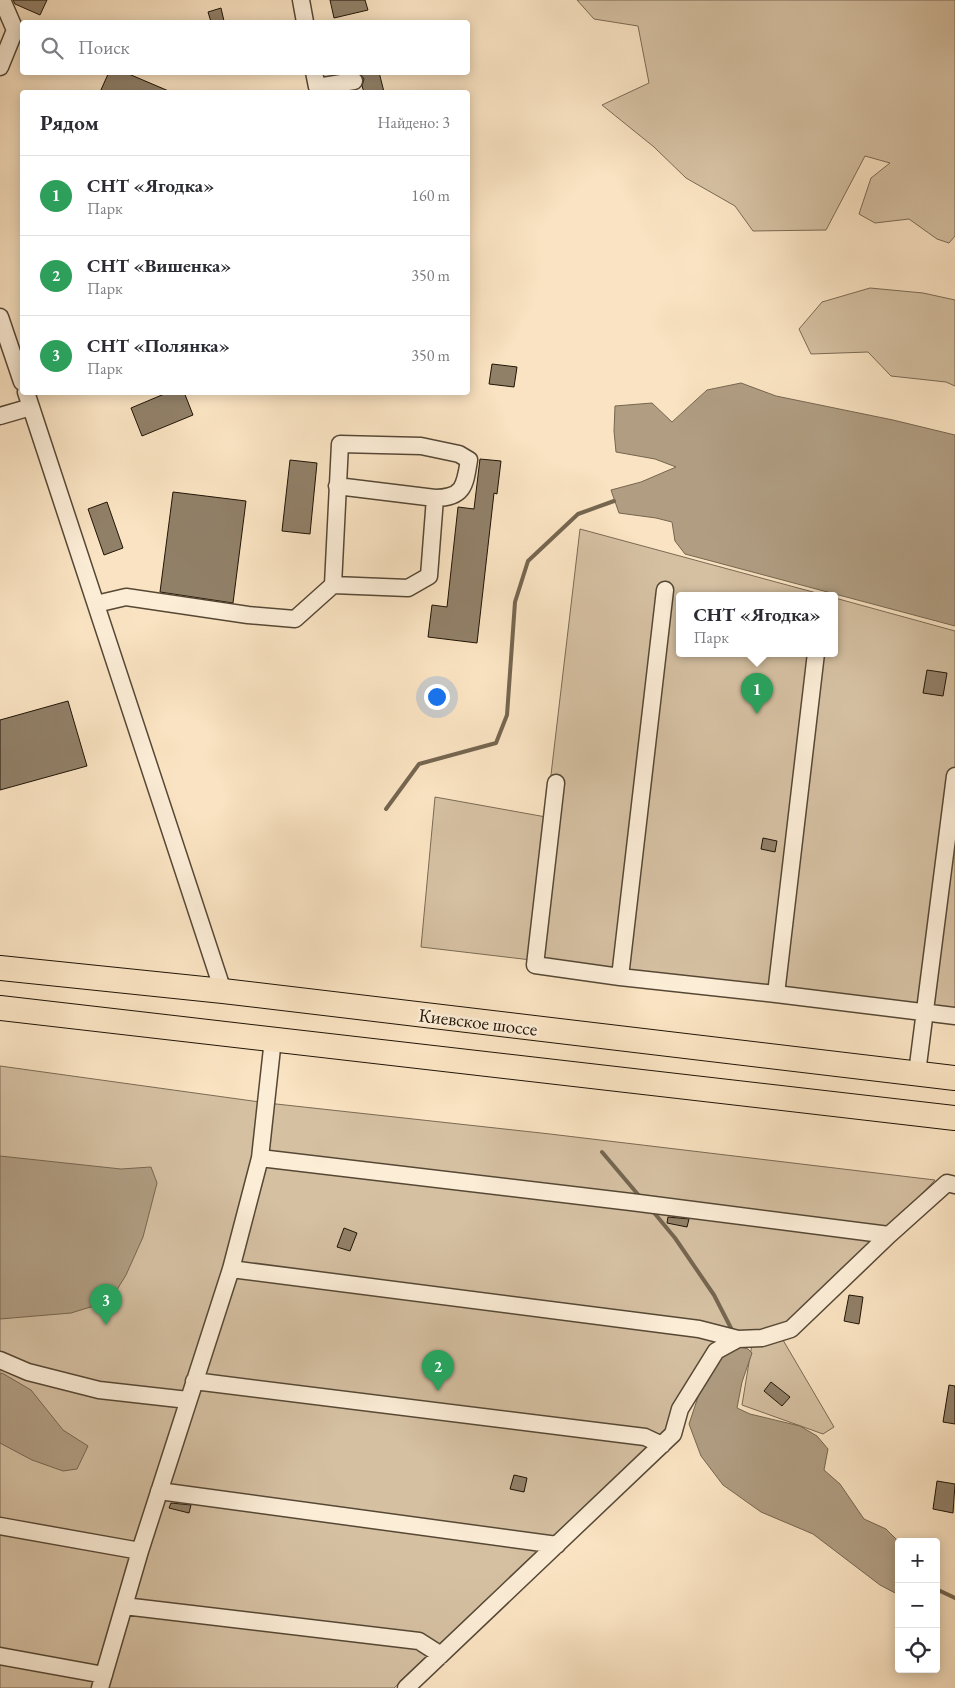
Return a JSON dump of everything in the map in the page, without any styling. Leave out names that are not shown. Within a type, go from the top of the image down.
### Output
[{"type":"highway","name":"Киевское шоссе","points":[[0,968],[223,991],[955,1078]]},
{"type":"highway","points":[[0,1008],[955,1118]]},
{"type":"street","points":[[0,67],[15,30],[2,0]]},
{"type":"street","points":[[301,0],[305,20]]},
{"type":"street","points":[[315,75],[317,87],[354,81]]},
{"type":"street","points":[[0,317],[20,376]]},
{"type":"street","points":[[0,416],[29,400],[223,991]]},
{"type":"street","points":[[96,604],[126,597],[248,615],[295,619],[333,584],[340,444],[421,446],[459,454],[469,460],[465,483],[460,492],[446,498],[338,486]]},
{"type":"street","points":[[333,584],[408,588],[429,576],[435,498]]},
{"type":"street","points":[[620,978],[665,590]]},
{"type":"street","points":[[776,994],[816,657]]},
{"type":"street","points":[[917,1073],[955,776]]},
{"type":"street","points":[[556,783],[535,965],[620,978],[776,994],[955,1016]]},
{"type":"street","points":[[0,1656],[102,1681],[140,1551],[231,1269],[260,1158],[273,1040]]},
{"type":"street","points":[[260,1158],[889,1235]]},
{"type":"street","points":[[231,1269],[700,1329],[738,1339],[762,1338],[791,1329],[889,1235],[947,1183],[955,1184]]},
{"type":"street","points":[[406,1688],[673,1434],[680,1409],[716,1351],[738,1339]]},
{"type":"street","points":[[0,1360],[28,1372],[99,1390],[188,1400]]},
{"type":"street","points":[[194,1381],[645,1437],[662,1445]]},
{"type":"street","points":[[159,1491],[557,1545]]},
{"type":"street","points":[[0,1526],[140,1551]]},
{"type":"street","points":[[124,1606],[420,1641],[441,1655]]},
{"type":"shaded area","points":[[577,0],[955,0],[955,236],[949,243],[937,239],[909,219],[875,223],[859,214],[871,178],[890,163],[865,156],[826,230],[753,231],[735,206],[686,178],[654,147],[602,105],[649,83],[638,26],[594,19]]},
{"type":"shaded area","points":[[870,288],[923,293],[955,300],[955,386],[946,382],[891,376],[868,352],[811,354],[799,329],[822,302]]},
{"type":"shaded area","points":[[741,383],[776,396],[955,435],[955,626],[838,595],[838,592],[828,592],[685,554],[675,541],[672,522],[619,513],[611,490],[641,482],[676,467],[655,459],[616,452],[614,431],[615,406],[652,403],[672,422],[707,390]]},
{"type":"shaded area","points":[[580,529],[813,592],[676,592],[676,657],[838,657],[838,599],[955,631],[955,1010],[421,947],[435,797],[546,817]]},
{"type":"shaded area","points":[[0,1066],[267,1103],[550,1134],[935,1180],[783,1340],[834,1427],[823,1434],[742,1405],[753,1338],[715,1347],[668,1433],[394,1688],[0,1688]]},
{"type":"shaded area","points":[[0,1156],[121,1169],[151,1167],[157,1183],[143,1237],[126,1275],[110,1301],[71,1313],[0,1319]]},
{"type":"shaded area","points":[[741,1347],[748,1349],[752,1353],[742,1382],[737,1408],[750,1414],[800,1426],[817,1436],[828,1449],[824,1470],[840,1484],[864,1519],[886,1529],[895,1538],[895,1593],[880,1585],[813,1534],[761,1512],[723,1485],[701,1456],[689,1424],[700,1391],[717,1356]]},
{"type":"shaded area","points":[[2,1373],[31,1390],[63,1430],[88,1446],[77,1469],[63,1471],[32,1460],[0,1443],[0,1374]]},
{"type":"building","points":[[13,0],[47,0],[40,15],[15,4]]},
{"type":"building","points":[[330,0],[365,0],[368,10],[334,18]]},
{"type":"building","points":[[221,8],[224,20],[210,20],[208,12]]},
{"type":"building","points":[[108,75],[131,75],[166,90],[101,90]]},
{"type":"building","points":[[361,75],[380,75],[384,90],[363,90],[362,86],[364,79]]},
{"type":"building","points":[[492,364],[517,367],[514,387],[489,384]]},
{"type":"building","points":[[162,395],[185,395],[193,415],[142,436],[131,408]]},
{"type":"building","points":[[480,459],[501,461],[497,494],[494,493],[477,643],[428,637],[432,605],[447,607],[458,507],[474,509]]},
{"type":"building","points":[[290,460],[317,463],[310,534],[282,531]]},
{"type":"building","points":[[173,492],[246,501],[233,603],[160,592]]},
{"type":"building","points":[[107,502],[123,548],[104,555],[88,509]]},
{"type":"building","points":[[927,670],[947,673],[943,696],[923,693]]},
{"type":"building","points":[[68,701],[87,766],[0,790],[0,720]]},
{"type":"building","points":[[763,838],[777,841],[775,852],[761,849]]},
{"type":"building","points":[[668,1217],[689,1219],[687,1227],[667,1223]]},
{"type":"building","points":[[344,1228],[357,1233],[350,1251],[337,1247]]},
{"type":"building","points":[[849,1295],[863,1297],[859,1324],[844,1321]]},
{"type":"building","points":[[771,1382],[790,1397],[782,1406],[764,1391]]},
{"type":"building","points":[[949,1385],[955,1386],[955,1424],[943,1422]]},
{"type":"building","points":[[514,1475],[527,1478],[524,1492],[510,1489]]},
{"type":"building","points":[[937,1481],[955,1484],[953,1513],[933,1509]]},
{"type":"building","points":[[171,1503],[191,1505],[189,1513],[169,1508]]},
{"type":"waterway","points":[[386,809],[419,764],[496,743],[507,715],[515,602],[528,561],[578,514],[614,501]]},
{"type":"waterway","points":[[602,1152],[641,1198]]},
{"type":"waterway","points":[[651,1209],[675,1238],[714,1295],[733,1332]]},
{"type":"waterway","points":[[940,1591],[955,1598]]},
{"type":"place","name":"СНТ «Ягодка»","points":[[757,714]]},
{"type":"place","name":"СНТ «Полянка»","points":[[106,1325]]},
{"type":"place","name":"СНТ «Вишенка»","points":[[438,1391]]}]
